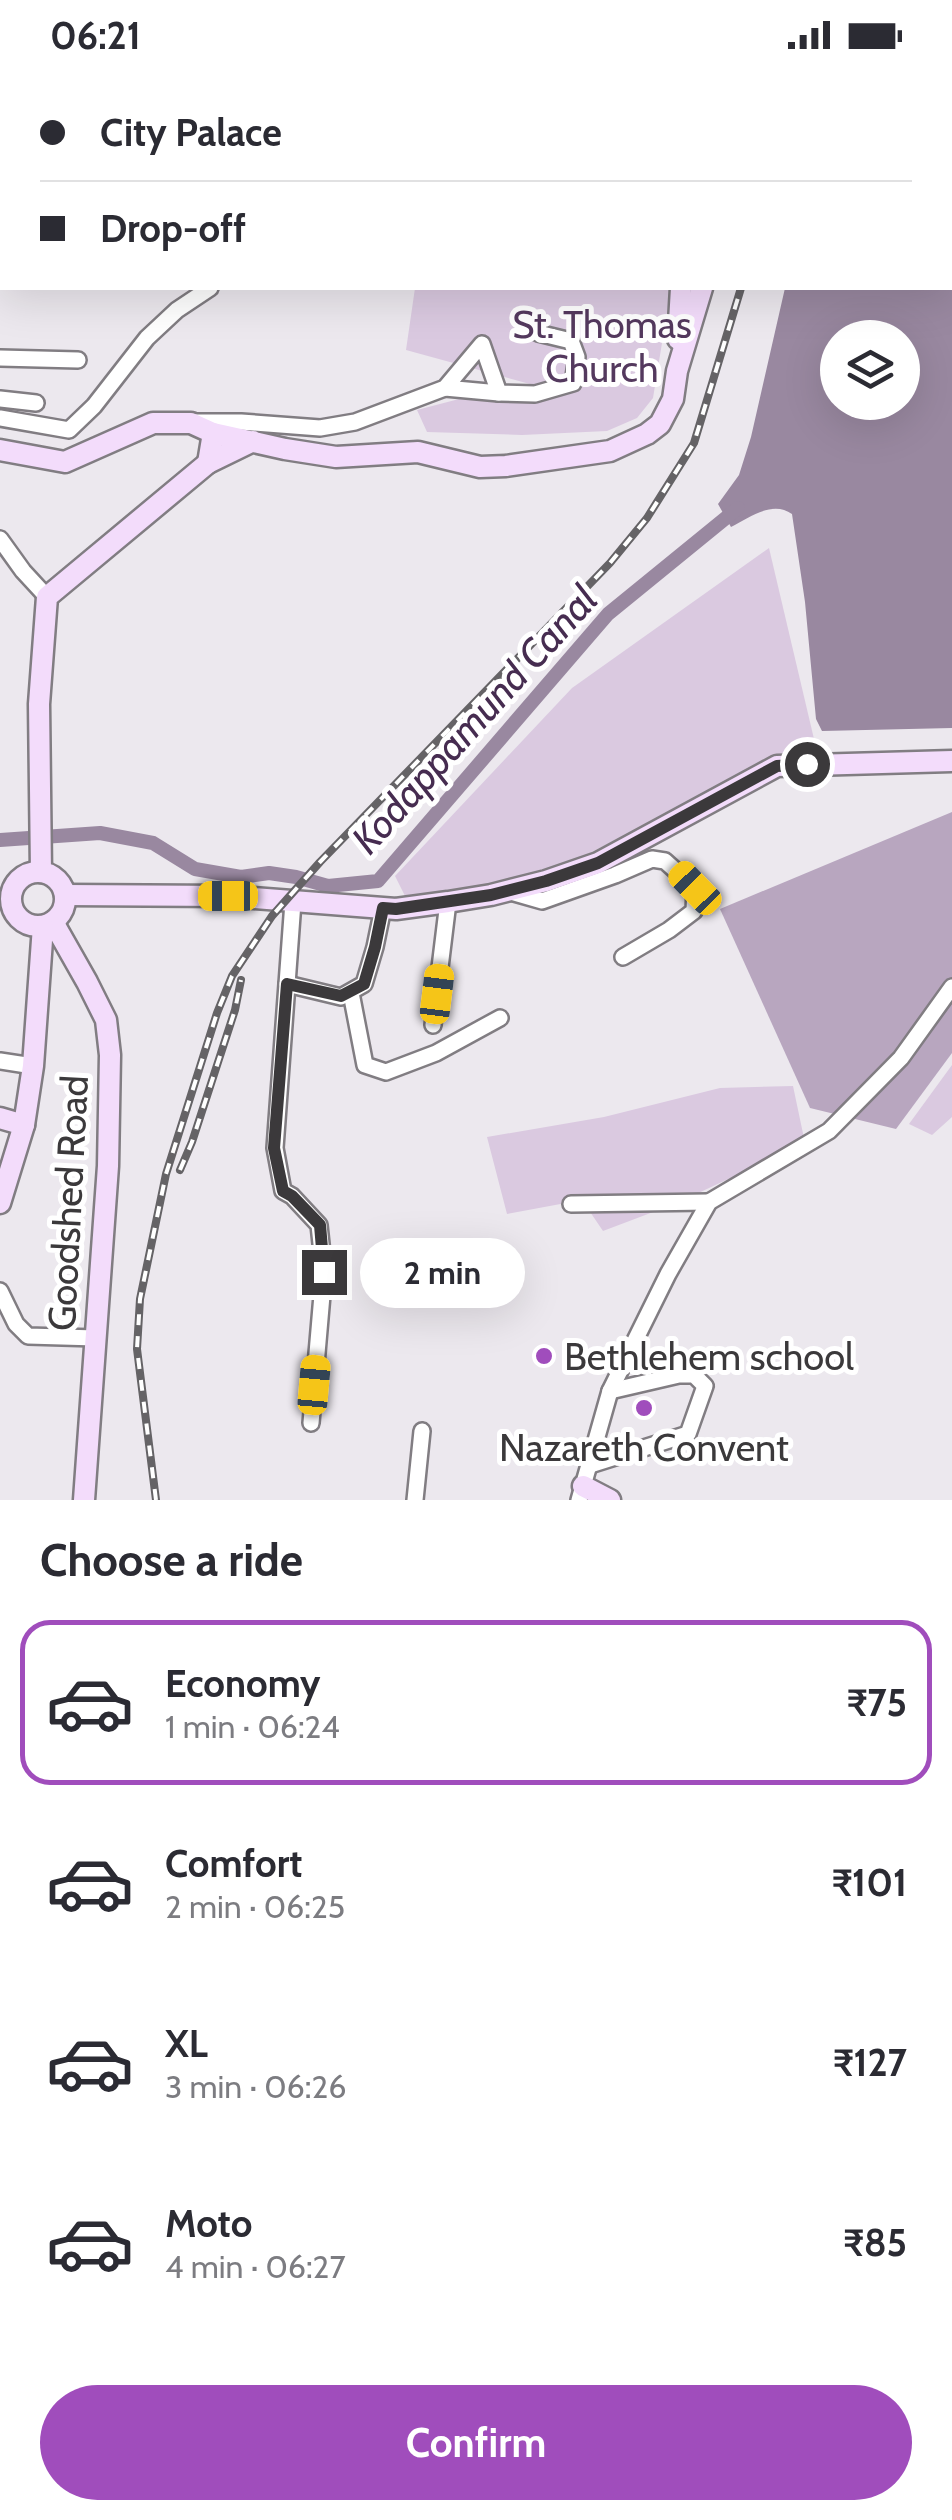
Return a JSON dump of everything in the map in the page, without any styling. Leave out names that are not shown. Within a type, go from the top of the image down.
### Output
[{"type":"street","points":[[0,418],[68,430],[94,406],[147,338],[177,310],[207,290]]},
{"type":"street","points":[[190,422],[213,432],[285,450],[336,457],[418,452],[480,467],[610,451],[660,424],[673,399],[681,290]]},
{"type":"street","points":[[677,371],[701,290]]},
{"type":"street","points":[[0,450],[65,462],[153,424],[241,422],[320,428],[355,422],[445,388],[535,394],[573,383],[577,356],[571,341],[538,333]]},
{"type":"street","points":[[445,388],[482,344],[499,394]]},
{"type":"street","points":[[0,358],[78,360]]},
{"type":"street","points":[[0,399],[36,403]]},
{"type":"street","points":[[208,463],[213,432]]},
{"type":"street","points":[[40,862],[57,880],[65,896],[63,910],[48,924],[34,926],[18,918],[6,893],[33,873],[40,862],[38,704],[47,597],[208,463],[253,440]]},
{"type":"street","points":[[0,539],[47,597]]},
{"type":"street","points":[[65,896],[228,896],[396,909],[448,902],[546,881],[598,863],[777,766],[952,761]]},
{"type":"street","points":[[507,891],[542,901],[652,859],[665,860],[695,888],[694,911],[623,956]]},
{"type":"street","points":[[293,902],[274,1148],[283,1191],[320,1225],[324,1272],[311,1423]]},
{"type":"street","points":[[433,1025],[448,902]]},
{"type":"street","points":[[287,984],[341,996],[364,984],[383,908]]},
{"type":"street","points":[[0,1203],[24,1125],[48,924]]},
{"type":"street","name":"Goodshed Road","points":[[48,924],[106,1020],[110,1055],[108,1166],[84,1500]]},
{"type":"street","points":[[610,1500],[581,1493],[610,1391],[709,1202],[829,1131],[901,1058],[952,987]]},
{"type":"street","points":[[351,993],[365,1065],[386,1072],[436,1053],[500,1018]]},
{"type":"street","points":[[0,1060],[33,1066]]},
{"type":"street","points":[[0,1118],[24,1125]]},
{"type":"street","points":[[571,1204],[709,1202]]},
{"type":"street","points":[[0,1291],[16,1324],[28,1336],[96,1338]]},
{"type":"street","points":[[590,1465],[688,1434],[704,1386],[694,1375],[679,1375],[610,1391]]},
{"type":"street","points":[[419,1499],[422,1431]]},
{"type":"green space","name":"St. Thomas Church","points":[[415,290],[671,290],[653,398],[637,418],[607,431],[522,435],[427,432],[417,410],[459,399],[532,402],[566,394],[406,350]]},
{"type":"green space","points":[[769,548],[814,739],[572,862],[524,878],[407,900],[395,876],[572,688]]},
{"type":"green space","points":[[952,1065],[952,1117],[932,1135],[909,1124]]},
{"type":"green space","points":[[793,1086],[805,1143],[677,1203],[603,1231],[582,1200],[507,1214],[487,1137],[604,1117],[720,1088]]},
{"type":"shaded area","points":[[785,290],[952,290],[952,728],[822,731],[816,719],[792,514],[769,509],[731,527],[718,504],[739,475]]},
{"type":"shaded area","points":[[952,812],[952,1053],[896,1129],[810,1108],[720,909]]},
{"type":"waterway","name":"Kodappamund Canal","points":[[0,840],[100,833],[153,843],[195,869],[241,877],[269,873],[328,886],[378,881],[608,614],[738,508]]},
{"type":"railway","points":[[156,1500],[137,1349],[140,1299],[166,1174],[232,976],[272,916],[320,862],[610,563],[647,518],[694,443],[740,290]]},
{"type":"railway","points":[[180,1170],[235,1010],[241,980]]},
{"type":"place","name":"Bethlehem school","points":[[544,1356]]},
{"type":"place","name":"Nazareth Convent","points":[[644,1408]]},
{"type":"route","points":[[324,1272],[320,1225],[283,1191],[274,1148],[287,984],[341,996],[351,993],[364,984],[383,908],[491,895],[546,881],[598,863],[777,766],[807,764]]}]
